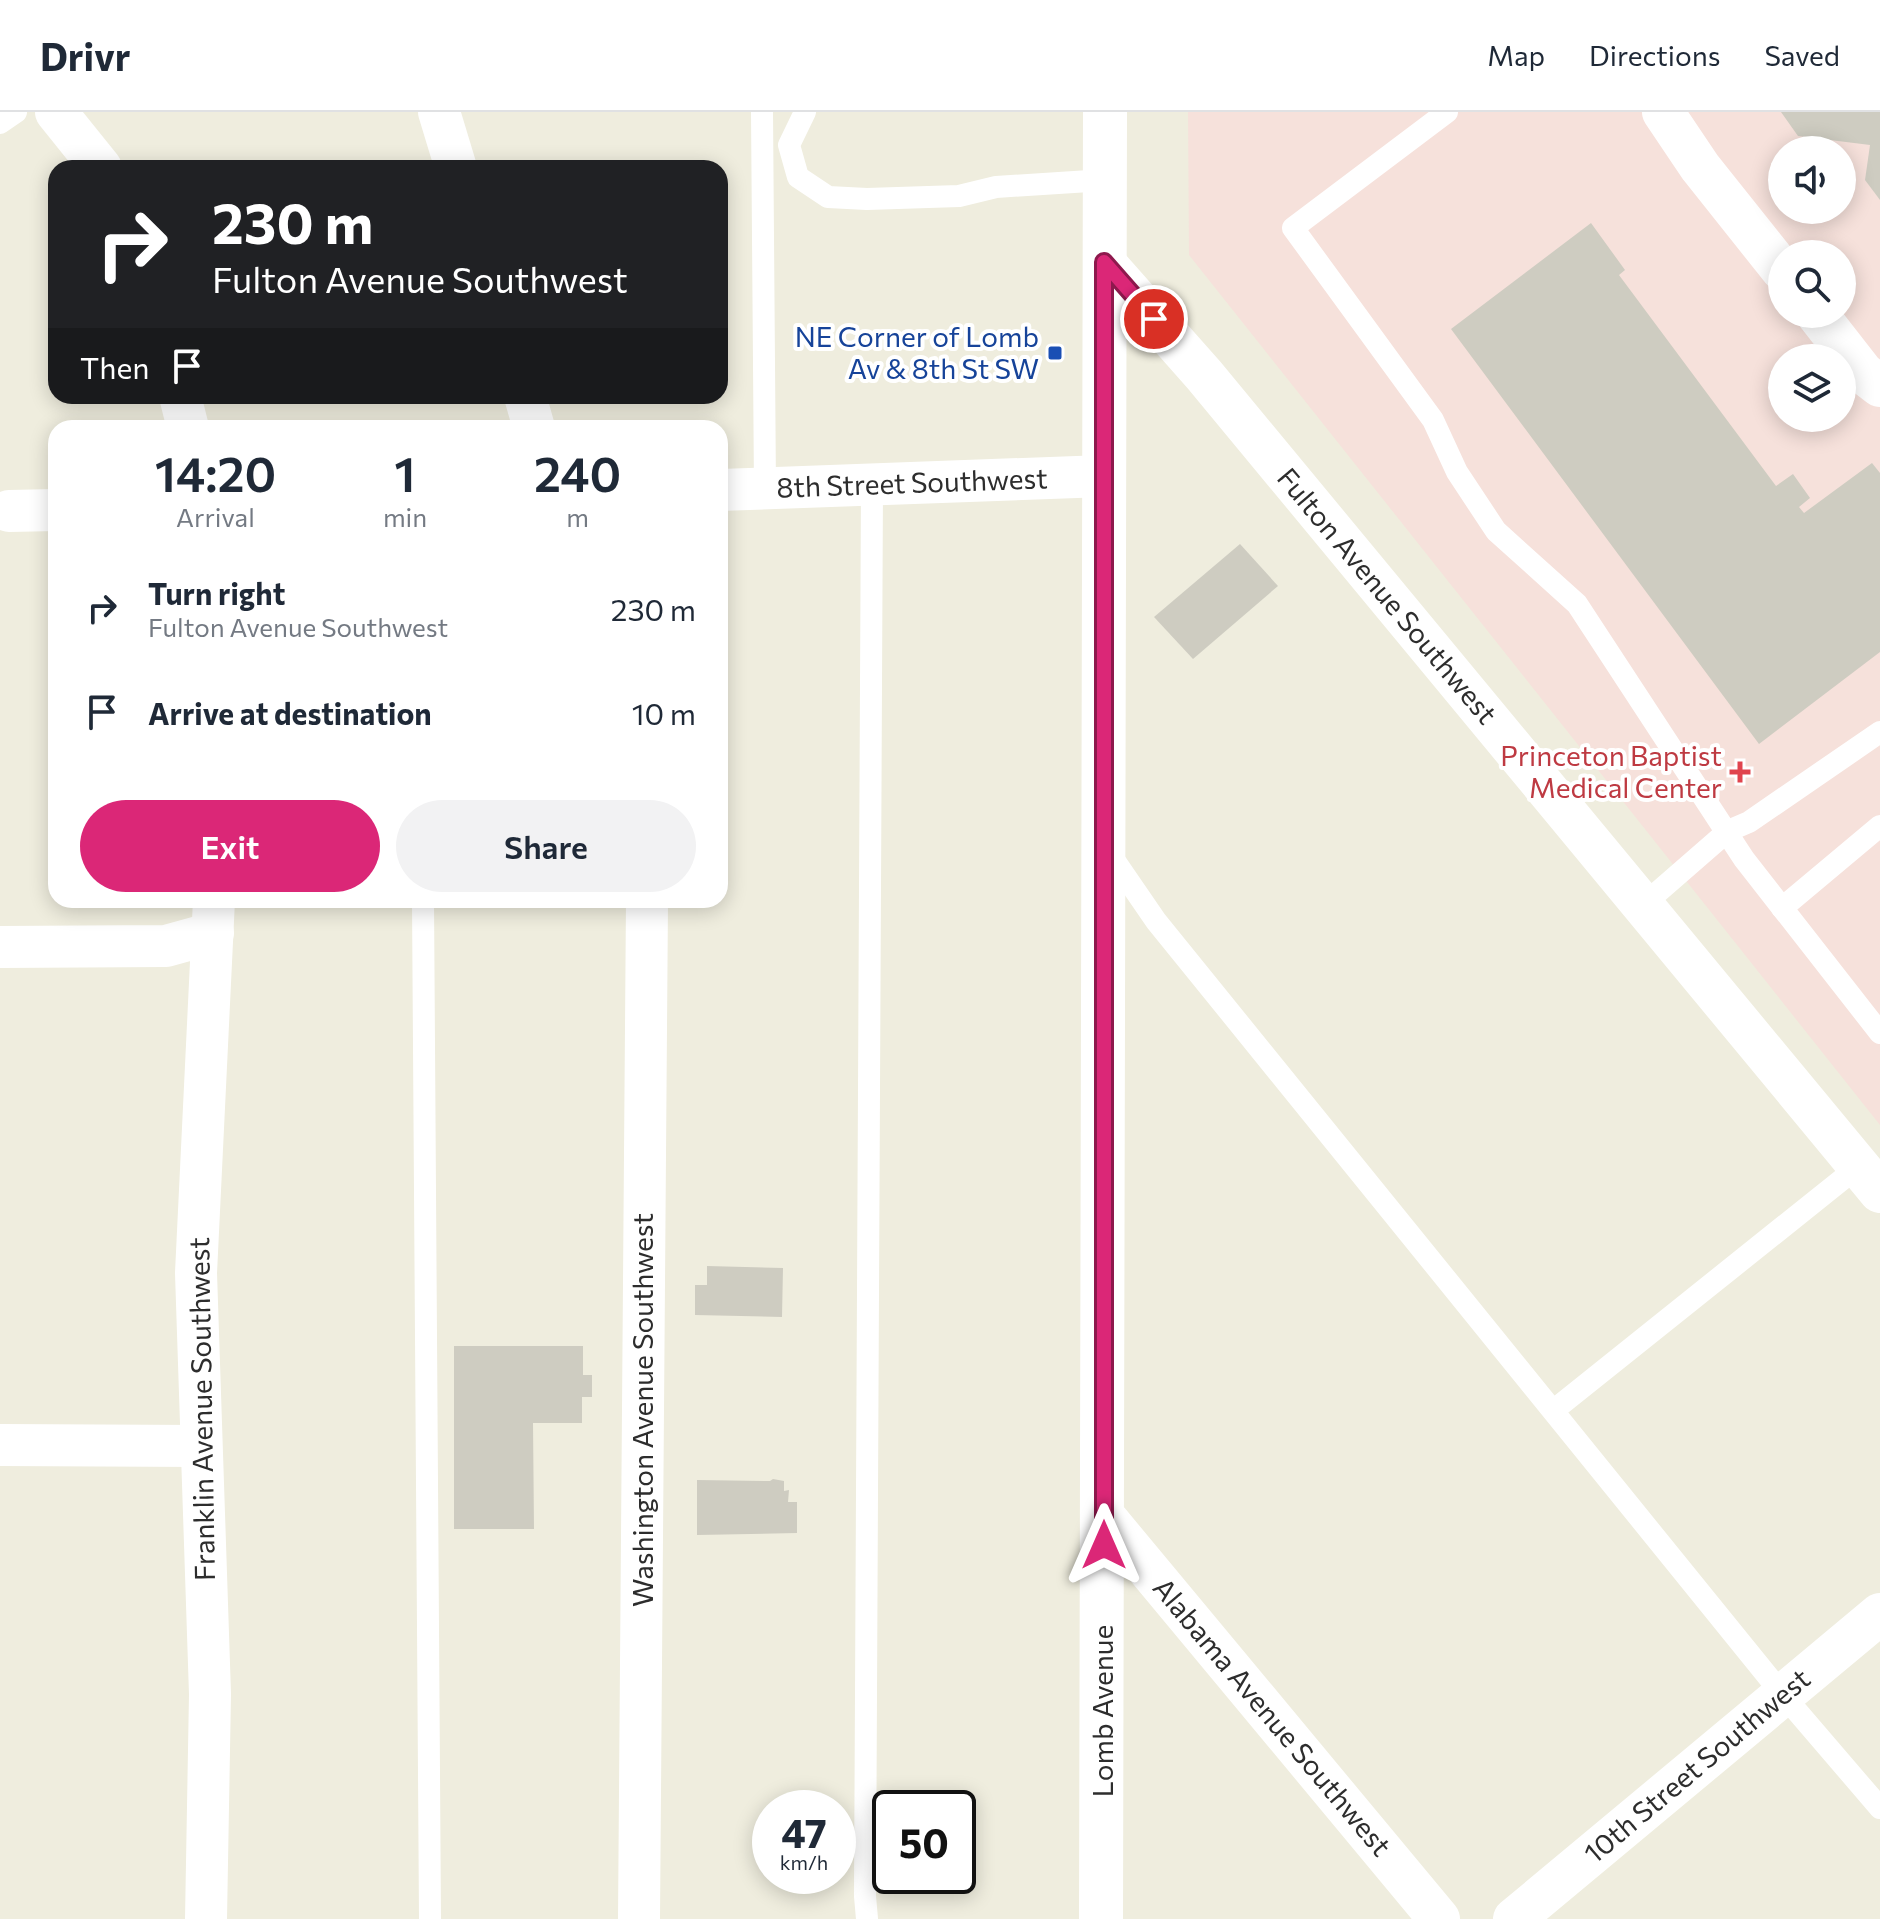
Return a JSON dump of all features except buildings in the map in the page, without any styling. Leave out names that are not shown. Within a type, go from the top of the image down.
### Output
[{"type":"main road","name":"Lomb Avenue","points":[[1101,1919],[1105,112]]},
{"type":"street","points":[[56,112],[95,160]]},
{"type":"street","points":[[439,112],[454,160]]},
{"type":"street","points":[[1663,112],[1700,167],[1768,252]]},
{"type":"street","name":"Fulton Avenue Southwest","points":[[1104,262],[1204,375],[1870,1179]]},
{"type":"street","points":[[1828,328],[1863,373],[1880,386]]},
{"type":"street","name":"8th Street Southwest","points":[[728,490],[1104,476]]},
{"type":"street","points":[[9,511],[48,510]]},
{"type":"street","name":"Washington Avenue Southwest","points":[[639,1919],[647,908]]},
{"type":"street","points":[[0,947],[166,946],[213,917]]},
{"type":"street","name":"Franklin Avenue Southwest","points":[[206,1919],[210,1694],[196,1273],[213,917]]},
{"type":"street","points":[[0,1445],[201,1446]]},
{"type":"street","name":"Alabama Avenue Southwest","points":[[1104,1516],[1439,1919]]},
{"type":"street","name":"10th Street Southwest","points":[[1514,1919],[1880,1614]]},
{"type":"lane","points":[[0,123],[16,112]]},
{"type":"lane","points":[[762,112],[765,489]]},
{"type":"lane","points":[[805,112],[789,145],[798,177],[828,197],[959,196],[996,187],[1105,180]]},
{"type":"lane","points":[[1447,112],[1293,228],[1433,420],[1457,472],[1496,531],[1577,604],[1744,859],[1880,1033]]},
{"type":"lane","points":[[867,1919],[872,485]]},
{"type":"lane","points":[[1643,905],[1728,831],[1749,822],[1880,732]]},
{"type":"lane","points":[[1782,908],[1880,826]]},
{"type":"lane","points":[[1103,841],[1156,921],[1783,1695],[1880,1808]]},
{"type":"lane","points":[[423,908],[430,1919]]},
{"type":"lane","points":[[1554,1410],[1870,1179]]},
{"type":"shaded area","name":"Princeton Baptist Medical Center","points":[[1188,112],[1880,112],[1880,1125],[1189,255]]},
{"type":"place","name":"NE Corner of Lomb Av & 8th St SW","points":[[1055,353]]},
{"type":"place","name":"Princeton Baptist Medical Center","points":[[1740,772]]},
{"type":"route","points":[[1104,1545],[1104,262],[1154,319]]}]
